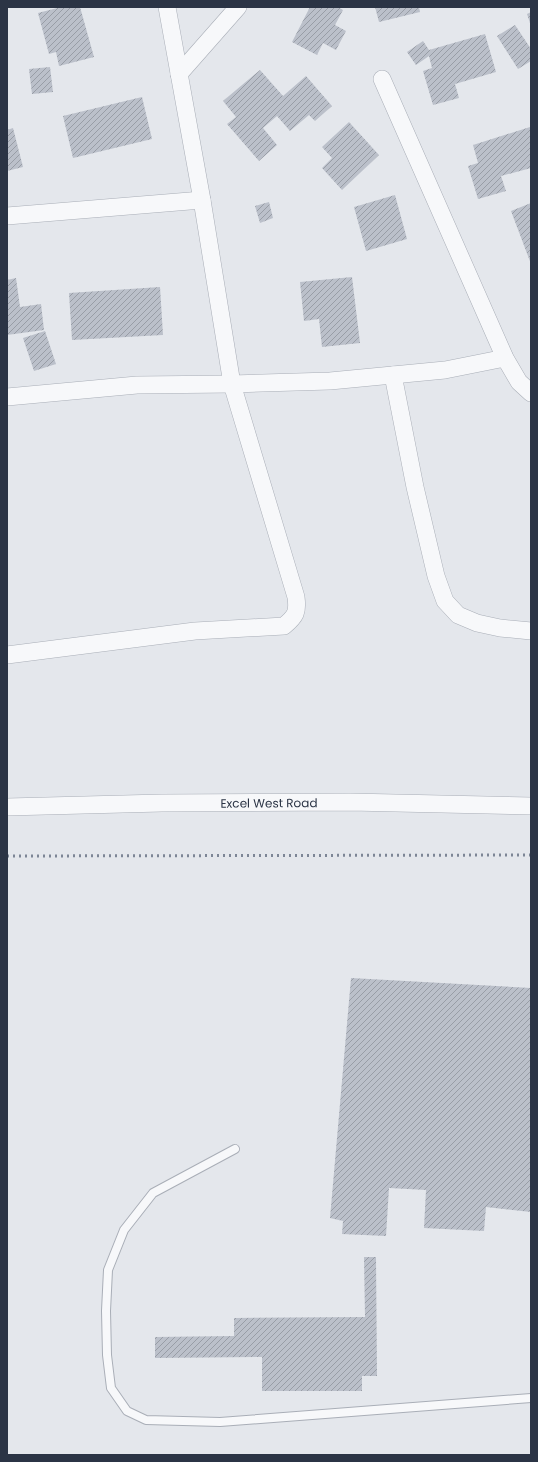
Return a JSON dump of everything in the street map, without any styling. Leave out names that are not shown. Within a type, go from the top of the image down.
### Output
[{"type":"street","points":[[7,655],[195,631],[284,626],[294,618],[298,607],[296,596],[232,384],[202,200],[167,7]]},
{"type":"street","points":[[179,74],[238,7]]},
{"type":"street","points":[[382,79],[505,358],[519,382],[531,393]]},
{"type":"street","points":[[7,216],[202,200]]},
{"type":"street","points":[[7,397],[137,385],[330,381],[445,370],[505,358]]},
{"type":"street","points":[[393,376],[414,487],[436,576],[445,601],[458,615],[477,623],[500,628],[531,631]]},
{"type":"street","name":"Excel West Road","points":[[7,807],[170,803],[343,802],[531,806]]},
{"type":"lane","points":[[235,1149],[153,1193],[124,1230],[108,1270],[106,1311],[107,1355],[112,1388],[127,1411],[146,1420],[220,1422],[531,1398]]},
{"type":"building","points":[[61,7],[80,7],[94,57],[59,66],[56,52],[49,54],[38,13]]},
{"type":"building","points":[[310,7],[338,7],[343,10],[335,25],[346,31],[336,50],[323,43],[317,55],[292,42]]},
{"type":"building","points":[[375,7],[419,7],[420,12],[379,22]]},
{"type":"building","points":[[531,12],[531,26],[527,14]]},
{"type":"building","points":[[515,25],[531,49],[531,61],[518,69],[497,36]]},
{"type":"building","points":[[485,34],[496,72],[455,84],[459,98],[433,105],[423,71],[432,68],[429,56],[416,65],[407,52],[423,41],[429,50]]},
{"type":"building","points":[[50,67],[53,92],[32,94],[29,69]]},
{"type":"building","points":[[260,70],[283,96],[306,76],[332,106],[315,121],[309,115],[290,131],[277,116],[263,128],[277,145],[259,161],[227,124],[236,117],[223,101]]},
{"type":"building","points":[[142,97],[152,139],[73,158],[63,116]]},
{"type":"building","points":[[349,122],[379,155],[342,190],[322,168],[332,158],[322,147]]},
{"type":"building","points":[[530,127],[531,168],[501,176],[506,191],[478,199],[468,166],[478,163],[473,145]]},
{"type":"building","points":[[13,128],[23,167],[7,171],[7,130]]},
{"type":"building","points":[[395,195],[407,239],[366,251],[354,207]]},
{"type":"building","points":[[269,202],[273,218],[260,223],[255,206]]},
{"type":"building","points":[[531,203],[531,264],[511,211]]},
{"type":"building","points":[[352,277],[360,343],[322,347],[319,319],[304,321],[300,282]]},
{"type":"building","points":[[16,278],[20,307],[41,304],[44,330],[7,335],[7,280]]},
{"type":"building","points":[[160,287],[163,335],[72,340],[69,293]]},
{"type":"building","points":[[45,331],[56,364],[34,371],[23,338]]},
{"type":"building","points":[[351,978],[531,988],[531,1212],[486,1207],[484,1231],[424,1228],[426,1190],[389,1188],[386,1236],[342,1234],[343,1221],[330,1218]]},
{"type":"building","points":[[364,1257],[376,1257],[377,1376],[362,1376],[362,1391],[262,1391],[262,1357],[155,1358],[155,1337],[234,1336],[234,1318],[365,1317]]},
{"type":"railway","points":[[7,856],[531,855]]}]
